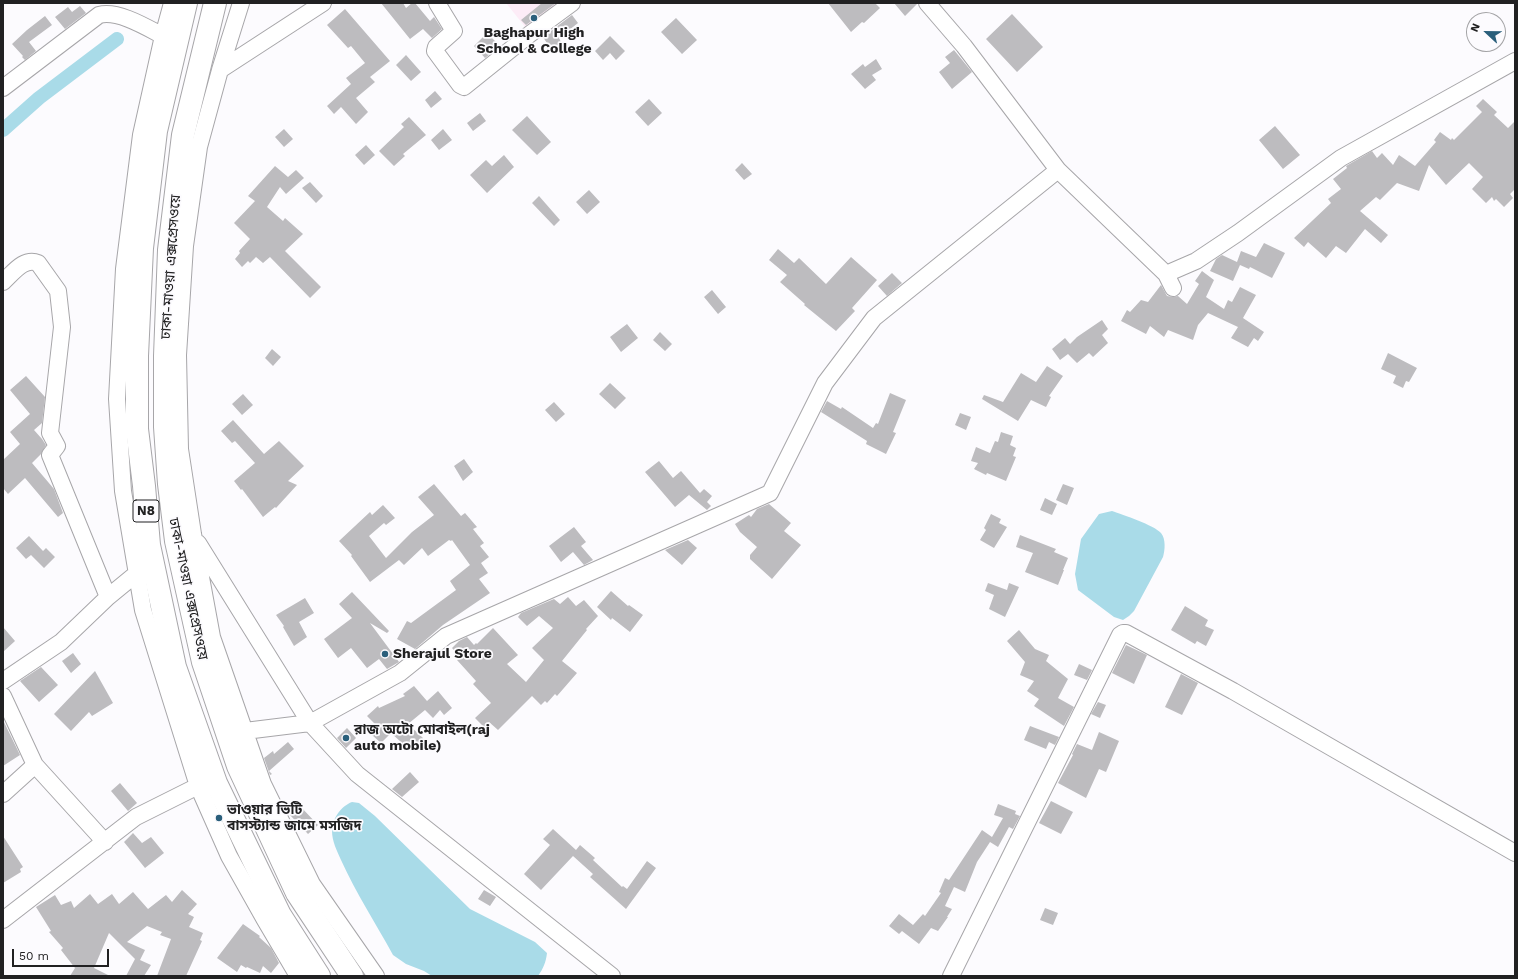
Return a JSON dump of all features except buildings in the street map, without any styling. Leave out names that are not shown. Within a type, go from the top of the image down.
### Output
[{"type":"highway","name":"ঢাকা-মাওয়া এক্সপ্রেসওয়ে","points":[[180,7],[156,131],[142,248],[137,348],[137,429],[149,545],[175,667],[216,783],[280,915],[319,976]]},
{"type":"highway","name":"ঢাকা-মাওয়া এক্সপ্রেসওয়ে","points":[[212,12],[183,136],[169,250],[165,356],[165,427],[169,484],[176,542],[203,662],[238,766],[297,893],[352,976]]},
{"type":"street","points":[[220,70],[323,3]]},
{"type":"street","points":[[437,3],[454,31],[436,47],[435,51],[460,86],[464,88],[530,34],[572,3]]},
{"type":"street","points":[[927,3],[964,46],[1058,170],[1170,281],[1341,158],[1515,61]]},
{"type":"street","points":[[241,4],[220,70],[199,147],[185,246],[178,356],[180,449],[193,534],[212,637],[246,731],[263,784],[312,884],[376,976]]},
{"type":"street","points":[[180,7],[163,36],[141,135],[123,284],[117,399],[123,491],[136,574],[144,610],[198,786],[229,856],[298,976]]},
{"type":"street","points":[[3,88],[81,27],[99,15],[105,13],[123,17],[163,36]]},
{"type":"street","points":[[246,731],[310,723],[400,673],[446,636],[770,493],[825,383],[874,318],[1058,170]]},
{"type":"street","points":[[3,282],[23,263],[33,261],[38,263],[58,291],[62,327],[50,434],[57,446],[50,455],[108,597]]},
{"type":"street","points":[[193,534],[310,723],[357,774],[612,976]]},
{"type":"street","points":[[3,681],[61,642],[108,597],[136,574]]},
{"type":"street","points":[[951,976],[1117,642],[1123,633],[1126,633],[1233,691],[1515,853]]},
{"type":"street","points":[[3,696],[35,765],[105,842]]},
{"type":"street","points":[[3,794],[35,765]]},
{"type":"street","points":[[3,920],[136,817],[198,786]]},
{"type":"shaded area","name":"Baghapur High School & College","points":[[506,3],[570,3],[530,33]]},
{"type":"water","points":[[1112,511],[1138,520],[1157,530],[1163,535],[1165,548],[1163,557],[1134,611],[1123,620],[1114,617],[1078,590],[1075,574],[1081,539],[1099,514]]},
{"type":"water","points":[[352,802],[359,803],[375,816],[470,909],[535,942],[547,953],[544,965],[538,976],[432,976],[406,964],[393,955],[353,884],[336,850],[332,835],[332,826],[335,818],[341,810]]},
{"type":"waterway","points":[[3,130],[39,98],[117,39]]},
{"type":"place","name":"Baghapur High School & College","points":[[534,18]]},
{"type":"place","name":"Sherajul Store","points":[[385,654]]},
{"type":"place","name":"রাজ অটো মোবাইল(raj auto mobile)","points":[[346,738]]},
{"type":"place","name":"ভাওয়ার ভিটি বাসস্ট্যান্ড জামে মসজিদ","points":[[219,818]]}]
